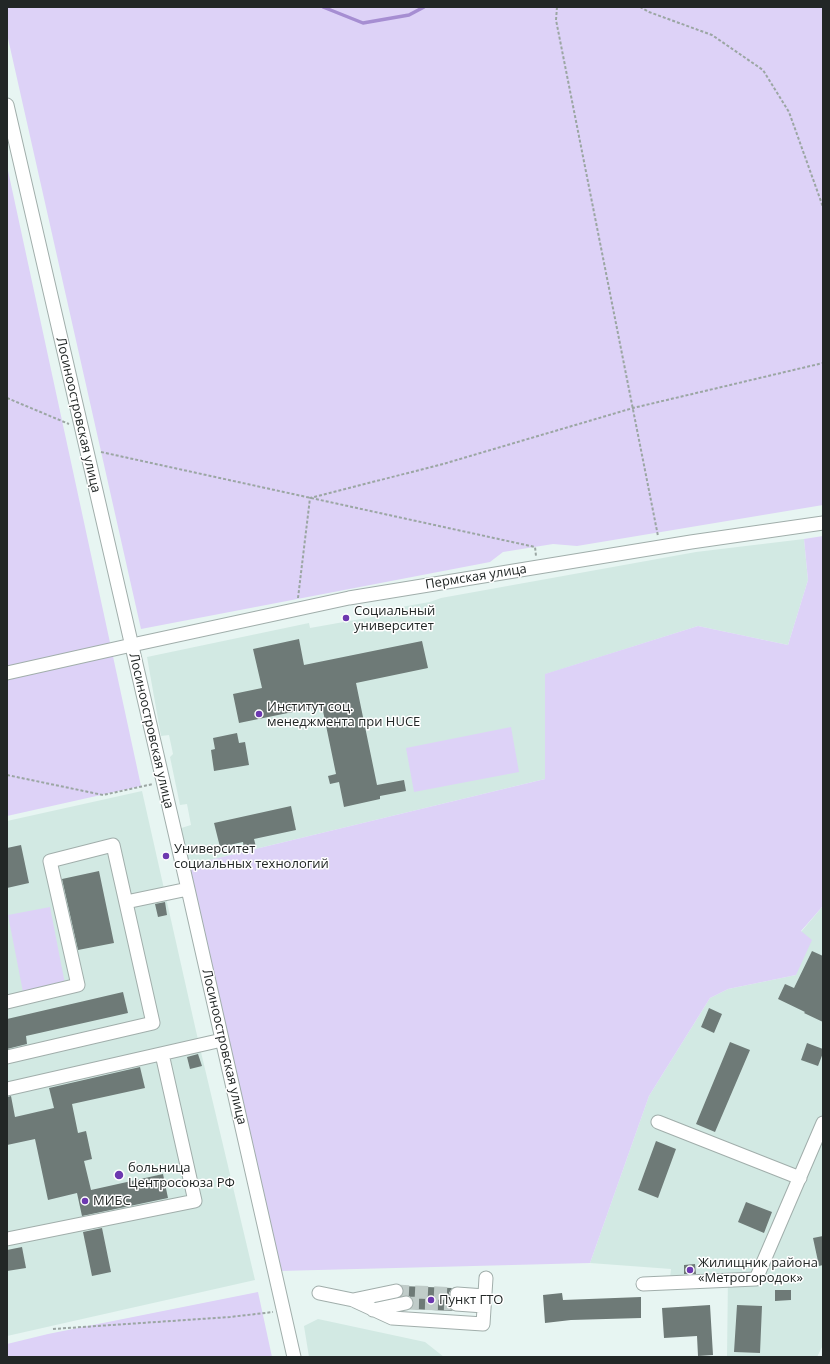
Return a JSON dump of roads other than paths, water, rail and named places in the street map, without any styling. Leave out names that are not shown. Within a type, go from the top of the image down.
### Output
[{"type":"street","name":"Лосиноостровская улица","points":[[7,105],[132,645],[162,782],[188,889],[294,1357]]},
{"type":"street","name":"Пермская улица","points":[[7,673],[349,598],[659,547],[823,523]]},
{"type":"street","points":[[7,1002],[78,985],[50,861],[113,845],[153,1023],[7,1057]]},
{"type":"street","points":[[126,902],[188,889]]},
{"type":"street","points":[[7,1089],[222,1040]]},
{"type":"street","points":[[7,1239],[195,1201],[162,1054]]},
{"type":"street","points":[[658,1122],[800,1178]]},
{"type":"street","points":[[643,1284],[756,1279],[823,1123]]},
{"type":"street","points":[[320,1293],[354,1300],[392,1318],[482,1324],[486,1278]]},
{"type":"street","points":[[354,1300],[396,1291]]},
{"type":"street","points":[[457,1299],[484,1301]]},
{"type":"street","points":[[373,1310],[406,1303]]},
{"type":"waterway","points":[[323,7],[363,23],[409,15],[424,7]]},
{"type":"tunnel","points":[[396,1291],[457,1294]]},
{"type":"tunnel","points":[[406,1303],[456,1304]]},
{"type":"place","name":"Социальный университет","points":[[346,618]]},
{"type":"place","name":"Институт соц. менеджмента при HUCE","points":[[259,714]]},
{"type":"place","name":"Университет социальных технологий","points":[[166,856]]},
{"type":"place","name":"больница Центросоюза РФ","points":[[119,1175]]},
{"type":"place","name":"МИБС","points":[[85,1201]]},
{"type":"place","name":"Жилищник района «Метрогородок»","points":[[690,1270]]},
{"type":"place","name":"Пункт ГТО","points":[[431,1300]]}]
